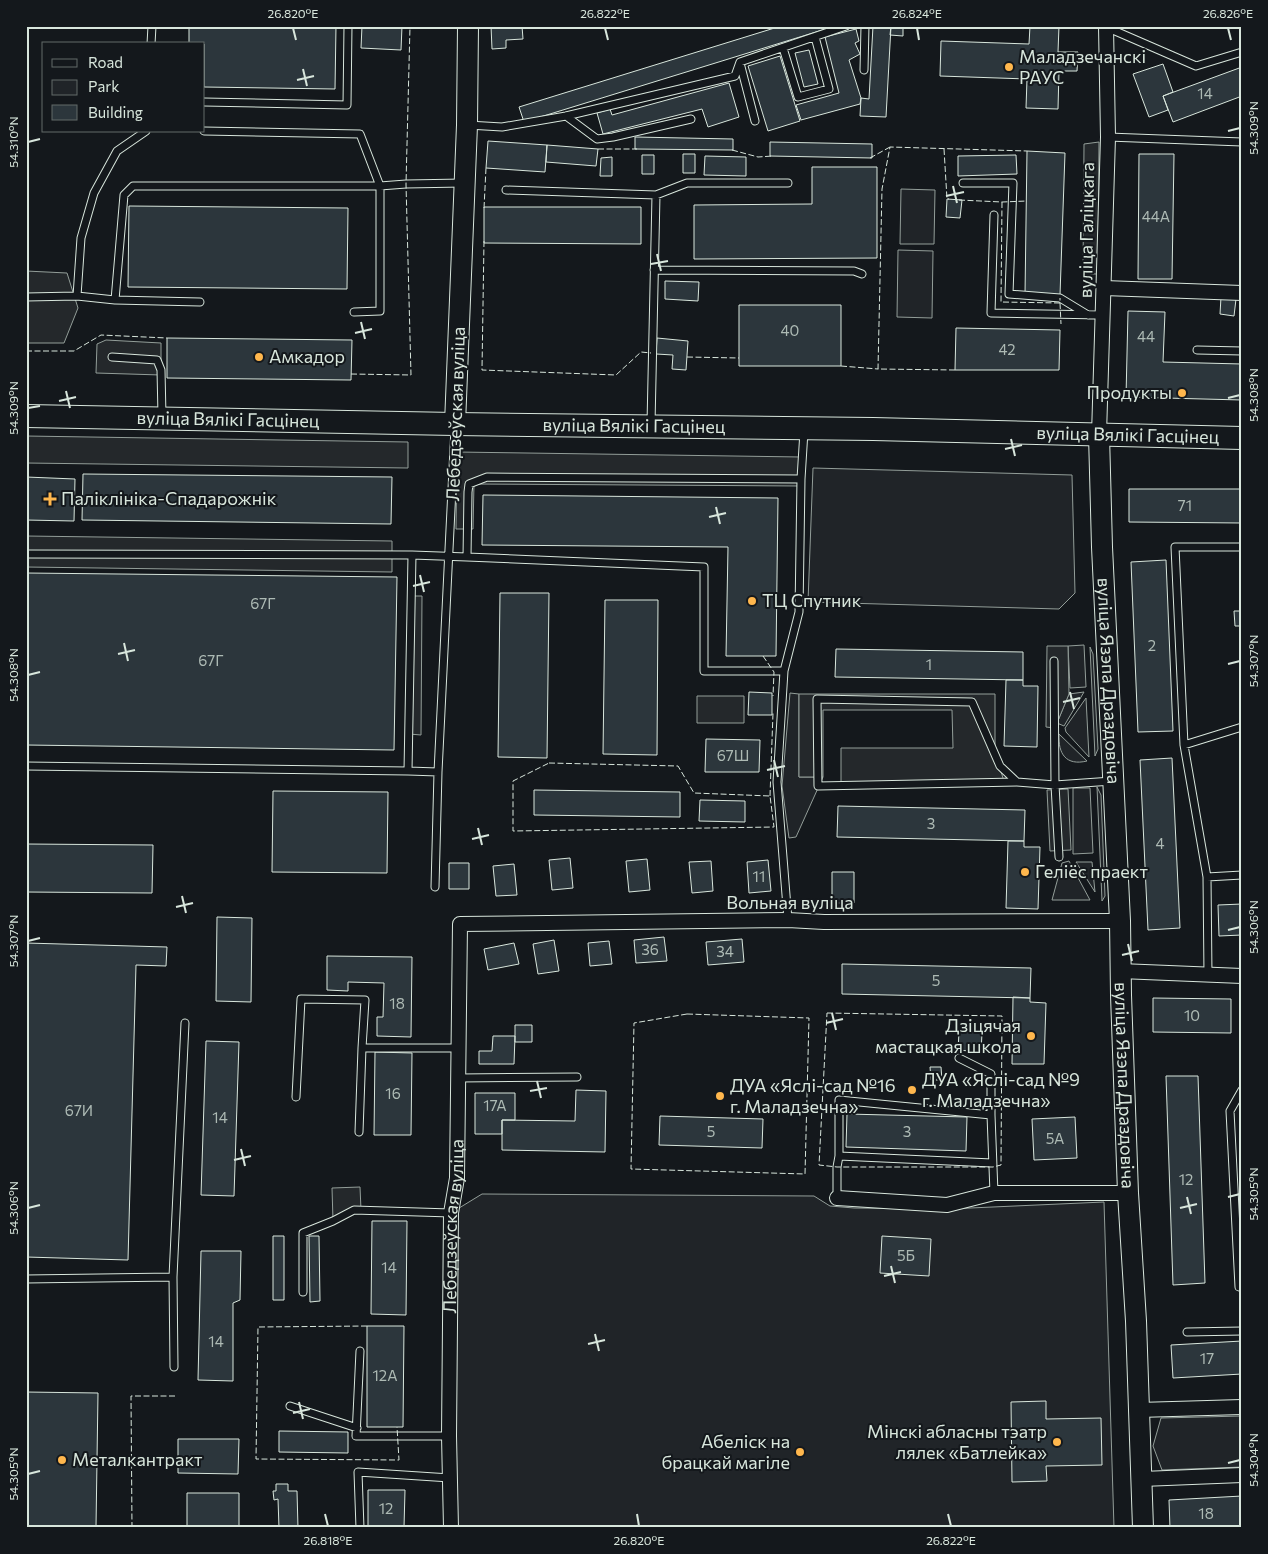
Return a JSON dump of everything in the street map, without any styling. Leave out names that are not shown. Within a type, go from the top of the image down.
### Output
[{"type":"main road","name":"вуліца Вялікі Гасцінец","points":[[26,416],[873,429],[1242,438]]},
{"type":"street","name":"Лебедзеўская вуліца","points":[[455,424],[467,125],[468,26]]},
{"type":"street","name":"вуліца Галіцкага","points":[[1099,435],[1108,137],[1106,27]]},
{"type":"street","points":[[1104,288],[1242,293]]},
{"type":"street","name":"вуліца Язэпа Драздовіча","points":[[1099,435],[1102,547],[1120,921],[1128,1193],[1136,1321],[1143,1528]]},
{"type":"street","name":"Вольная вуліца","points":[[460,924],[788,920],[824,922],[1120,921]]},
{"type":"street","name":"Лебедзеўская вуліца","points":[[451,1528],[449,1436],[451,1213],[458,1178],[460,924]]},
{"type":"street","points":[[1120,972],[1242,976]]},
{"type":"street","points":[[837,1198],[947,1204],[994,1193],[1128,1193]]},
{"type":"street","points":[[1138,1410],[1242,1407]]},
{"type":"street","points":[[1142,1478],[1242,1475]]},
{"type":"lane","points":[[151,42],[152,26]]},
{"type":"lane","points":[[205,102],[347,104],[348,26]]},
{"type":"lane","points":[[740,62],[846,26]]},
{"type":"lane","points":[[864,70],[865,26]]},
{"type":"lane","points":[[1106,27],[1196,66],[1242,52]]},
{"type":"lane","points":[[783,48],[798,97],[829,89],[815,37]]},
{"type":"lane","points":[[467,125],[502,127],[566,116],[735,76],[740,62]]},
{"type":"lane","points":[[740,62],[755,121]]},
{"type":"lane","points":[[566,116],[598,139],[690,119]]},
{"type":"lane","points":[[205,131],[360,134],[380,186],[380,311],[354,312]]},
{"type":"lane","points":[[77,296],[81,238],[94,193],[117,151],[145,132]]},
{"type":"lane","points":[[1108,137],[1242,142]]},
{"type":"lane","points":[[115,300],[124,195],[134,186],[380,186],[465,183]]},
{"type":"lane","points":[[506,190],[656,195],[687,183],[788,183]]},
{"type":"lane","points":[[963,183],[1013,183],[1009,294],[1060,298],[1088,315]]},
{"type":"lane","points":[[651,427],[656,195]]},
{"type":"lane","points":[[994,215],[991,313],[1103,315]]},
{"type":"lane","points":[[654,270],[854,271],[862,274]]},
{"type":"lane","points":[[26,297],[77,296],[115,300],[200,302]]},
{"type":"lane","points":[[1197,350],[1242,351]]},
{"type":"lane","points":[[112,357],[157,360],[161,370],[162,419]]},
{"type":"lane","name":"Лебедзеўская вуліца","points":[[434,887],[455,424]]},
{"type":"lane","points":[[788,920],[777,782],[784,671],[798,612],[804,429]]},
{"type":"lane","points":[[467,557],[469,484],[487,477],[801,478]]},
{"type":"lane","points":[[1208,974],[1207,878],[1184,744],[1175,547],[1242,547]]},
{"type":"lane","points":[[26,554],[412,555],[704,567],[704,671],[784,671]]},
{"type":"lane","points":[[408,771],[412,555]]},
{"type":"lane","points":[[1054,662],[1055,785],[1059,857]]},
{"type":"lane","points":[[1017,782],[1000,766],[972,702],[817,699],[818,786],[1017,782],[1055,785],[1113,781]]},
{"type":"lane","points":[[1184,744],[1242,727]]},
{"type":"lane","points":[[26,766],[438,772]]},
{"type":"lane","points":[[1207,878],[1242,875]]},
{"type":"lane","points":[[296,1097],[301,999],[365,1000],[359,1132]]},
{"type":"lane","points":[[174,1367],[173,1277],[185,1023]]},
{"type":"lane","points":[[362,1048],[459,1048]]},
{"type":"lane","points":[[959,1058],[991,1074],[994,1193]]},
{"type":"lane","points":[[459,1078],[577,1077]]},
{"type":"lane","points":[[1238,1287],[1230,1111],[1242,1090]]},
{"type":"lane","points":[[837,1198],[839,1100],[991,1116]]},
{"type":"lane","points":[[839,1156],[992,1163]]},
{"type":"lane","points":[[303,1292],[303,1233],[334,1221],[354,1210],[451,1213]]},
{"type":"lane","points":[[26,1279],[173,1277]]},
{"type":"lane","points":[[1187,1332],[1242,1331]]},
{"type":"lane","points":[[360,1351],[356,1436],[449,1436]]},
{"type":"lane","points":[[290,1406],[356,1428]]},
{"type":"lane","points":[[360,1528],[358,1472],[450,1478]]},
{"type":"green space","points":[[901,189],[935,190],[934,244],[900,244]]},
{"type":"green space","points":[[898,250],[933,251],[932,318],[897,317]]},
{"type":"green space","points":[[813,468],[1072,475],[1075,593],[1059,609],[808,602]]},
{"type":"green space","points":[[1084,645],[1086,687],[1070,688],[1068,646]]},
{"type":"green space","points":[[1090,647],[1093,654],[1098,749],[1095,756]]},
{"type":"green space","points":[[1084,692],[1064,726],[1057,723],[1069,694]]},
{"type":"green space","points":[[790,693],[799,694],[799,777],[823,777],[796,837],[789,838],[782,786]]},
{"type":"green space","points":[[1086,698],[1089,757],[1066,732],[1065,728]]},
{"type":"green space","points":[[1059,734],[1087,761],[1074,762],[1065,757],[1060,747]]},
{"type":"green space","points":[[1097,787],[1101,795],[1105,896],[1102,901]]},
{"type":"green space","points":[[1073,788],[1090,788],[1093,853],[1073,854]]},
{"type":"green space","points":[[1069,861],[1090,900],[1052,900],[1062,863]]},
{"type":"green space","points":[[1076,862],[1092,862],[1095,892]]},
{"type":"green space","points":[[482,1194],[814,1196],[830,1206],[854,1208],[948,1209],[1104,1202],[1114,1528],[451,1528],[451,1213]]},
{"type":"green space","points":[[1242,1416],[1242,1467],[1162,1470],[1153,1446],[1161,1418]]},
{"type":"shaded area","points":[[1099,142],[1098,274],[1083,274],[1084,144]]},
{"type":"shaded area","points":[[26,271],[67,273],[78,308],[64,343],[26,343]]},
{"type":"shaded area","points":[[106,340],[161,343],[161,375],[96,373],[97,344]]},
{"type":"shaded area","points":[[26,436],[408,442],[408,468],[26,463]]},
{"type":"shaded area","points":[[457,452],[801,457],[801,486],[474,484],[473,529],[456,529]]},
{"type":"shaded area","points":[[26,536],[392,541],[392,572],[26,567]]},
{"type":"shaded area","points":[[410,596],[422,596],[421,735],[409,734]]},
{"type":"shaded area","points":[[1047,646],[1068,646],[1069,694],[1055,728],[1046,727]]},
{"type":"shaded area","points":[[799,694],[995,694],[995,753],[1004,781],[841,782],[841,748],[953,748],[952,710],[823,710],[823,777],[799,777]]},
{"type":"shaded area","points":[[697,696],[744,696],[744,723],[697,723]]},
{"type":"shaded area","points":[[1068,789],[1071,850],[1050,851],[1047,790]]},
{"type":"shaded area","points":[[360,1187],[361,1210],[333,1221],[332,1188]]},
{"type":"building","points":[[189,26],[336,26],[335,89],[205,87],[205,42],[189,42]]},
{"type":"building","points":[[362,26],[402,26],[401,50],[361,48]]},
{"type":"building","points":[[491,26],[522,26],[523,39],[506,40],[506,48],[492,49]]},
{"type":"building","points":[[781,26],[829,26],[829,28],[524,122],[519,107]]},
{"type":"building","points":[[873,26],[891,26],[886,117],[860,116],[861,98],[869,99]]},
{"type":"building","points":[[891,26],[903,26],[903,36],[890,35]]},
{"type":"building","name":"Маладзечанскі РАУС","points":[[1030,26],[1059,26],[1058,52],[1078,52],[1077,71],[1059,71],[1058,109],[1026,108],[1027,79],[940,76],[941,41],[1029,44]]},
{"type":"building","points":[[856,29],[859,41],[855,43],[860,54],[849,60],[861,98],[860,104],[801,120],[796,105],[839,93],[825,37]]},
{"type":"building","points":[[809,50],[818,84],[804,87],[795,53]]},
{"type":"building","points":[[780,56],[800,121],[768,131],[748,66]]},
{"type":"building","points":[[1163,64],[1173,92],[1163,96],[1168,110],[1149,117],[1133,74]]},
{"type":"building","points":[[1242,67],[1242,96],[1173,122],[1163,96]]},
{"type":"building","points":[[729,83],[739,117],[708,127],[702,109],[603,134],[597,113],[610,109],[612,115]]},
{"type":"building","points":[[635,137],[733,139],[733,150],[635,149]]},
{"type":"building","points":[[488,141],[547,145],[545,172],[486,168]]},
{"type":"building","points":[[770,142],[872,144],[872,158],[770,156]]},
{"type":"building","points":[[547,145],[598,149],[596,166],[546,162]]},
{"type":"building","points":[[1027,151],[1065,153],[1060,295],[1025,295]]},
{"type":"building","points":[[683,154],[695,154],[695,173],[683,173]]},
{"type":"building","points":[[1139,154],[1174,154],[1172,279],[1138,279]]},
{"type":"building","points":[[642,155],[654,155],[654,174],[642,174]]},
{"type":"building","points":[[1016,155],[1017,174],[958,176],[958,156]]},
{"type":"building","points":[[705,156],[746,157],[746,176],[704,175]]},
{"type":"building","points":[[612,157],[612,176],[600,176],[601,158]]},
{"type":"building","points":[[812,167],[877,167],[877,258],[694,259],[694,205],[812,204]]},
{"type":"building","points":[[947,199],[962,200],[960,218],[946,217]]},
{"type":"building","points":[[129,206],[348,208],[347,289],[128,287]]},
{"type":"building","points":[[484,207],[641,207],[641,244],[484,243]]},
{"type":"building","points":[[665,281],[699,282],[698,301],[665,299]]},
{"type":"building","points":[[1221,297],[1236,299],[1234,316],[1220,314]]},
{"type":"building","points":[[739,305],[841,305],[841,366],[739,366]]},
{"type":"building","points":[[1128,311],[1165,312],[1163,362],[1242,364],[1242,400],[1126,397]]},
{"type":"building","points":[[956,328],[1060,330],[1059,370],[955,370]]},
{"type":"building","name":"Амкадор","points":[[167,338],[352,340],[351,380],[167,378]]},
{"type":"building","points":[[657,338],[688,341],[686,370],[672,369],[673,355],[656,354]]},
{"type":"building","points":[[83,474],[392,477],[391,524],[82,520]]},
{"type":"building","name":"Паліклініка-Спадарожнік","points":[[26,477],[75,479],[74,521],[26,520]]},
{"type":"building","points":[[1129,489],[1242,489],[1242,523],[1129,522]]},
{"type":"building","name":"ТЦ Спутник","points":[[483,495],[778,498],[776,656],[726,656],[728,547],[482,545]]},
{"type":"building","points":[[1166,560],[1173,731],[1138,732],[1131,562]]},
{"type":"building","points":[[26,573],[397,577],[394,750],[26,745]]},
{"type":"building","points":[[500,593],[549,593],[547,758],[498,757]]},
{"type":"building","points":[[605,600],[658,600],[657,755],[603,754]]},
{"type":"building","points":[[1234,611],[1242,611],[1242,626],[1235,626]]},
{"type":"building","points":[[836,649],[1023,652],[1023,680],[835,677]]},
{"type":"building","points":[[1006,680],[1023,680],[1023,686],[1038,686],[1037,747],[1004,746]]},
{"type":"building","points":[[749,692],[772,693],[772,715],[748,715]]},
{"type":"building","points":[[706,739],[760,740],[759,772],[705,772]]},
{"type":"building","points":[[1172,758],[1180,928],[1148,930],[1140,760]]},
{"type":"building","points":[[534,790],[680,792],[680,817],[534,815]]},
{"type":"building","points":[[273,791],[388,792],[387,873],[272,872]]},
{"type":"building","points":[[700,800],[745,801],[745,822],[699,821]]},
{"type":"building","points":[[838,806],[1025,810],[1024,841],[837,837]]},
{"type":"building","points":[[1008,841],[1024,841],[1024,847],[1040,847],[1038,909],[1006,908]]},
{"type":"building","points":[[26,844],[153,845],[152,893],[26,892]]},
{"type":"building","points":[[570,858],[573,888],[552,890],[549,860]]},
{"type":"building","points":[[647,859],[650,890],[629,892],[626,861]]},
{"type":"building","points":[[768,860],[771,891],[749,893],[747,862]]},
{"type":"building","points":[[711,861],[713,891],[692,893],[689,862]]},
{"type":"building","points":[[449,863],[469,863],[469,889],[449,889]]},
{"type":"building","points":[[514,864],[517,895],[496,896],[493,866]]},
{"type":"building","points":[[832,872],[854,872],[854,903],[832,903]]},
{"type":"building","points":[[1242,904],[1242,935],[1219,936],[1218,905]]},
{"type":"building","points":[[217,917],[252,918],[251,1002],[216,1001]]},
{"type":"building","points":[[664,937],[667,961],[636,963],[634,940]]},
{"type":"building","points":[[742,939],[744,962],[708,965],[706,942]]},
{"type":"building","points":[[554,940],[559,971],[538,974],[533,944]]},
{"type":"building","points":[[609,941],[612,964],[590,966],[588,943]]},
{"type":"building","points":[[26,943],[167,947],[166,966],[136,965],[128,1260],[26,1257]]},
{"type":"building","points":[[514,943],[519,964],[488,970],[484,949]]},
{"type":"building","points":[[327,956],[412,957],[411,1037],[377,1036],[377,1017],[383,1017],[384,983],[348,982],[348,991],[327,990]]},
{"type":"building","points":[[842,964],[1031,968],[1030,998],[842,994]]},
{"type":"building","points":[[1013,997],[1030,998],[1030,1002],[1046,1003],[1044,1064],[1012,1064]]},
{"type":"building","points":[[1153,998],[1231,999],[1231,1033],[1153,1032]]},
{"type":"building","points":[[515,1025],[532,1025],[532,1042],[515,1042]]},
{"type":"building","points":[[959,1032],[982,1033],[981,1052],[958,1050]]},
{"type":"building","points":[[493,1036],[515,1036],[514,1064],[479,1064],[479,1051],[492,1051]]},
{"type":"building","points":[[206,1041],[239,1042],[234,1196],[201,1195]]},
{"type":"building","points":[[375,1052],[412,1053],[411,1135],[374,1135]]},
{"type":"building","points":[[930,1067],[941,1067],[942,1080],[931,1080]]},
{"type":"building","points":[[1166,1076],[1198,1076],[1205,1283],[1173,1285]]},
{"type":"building","points":[[576,1090],[606,1091],[605,1152],[502,1150],[502,1120],[575,1121]]},
{"type":"building","points":[[475,1093],[515,1093],[515,1120],[502,1120],[502,1134],[475,1134]]},
{"type":"building","points":[[847,1114],[967,1117],[966,1151],[846,1147]]},
{"type":"building","points":[[660,1116],[763,1119],[762,1148],[659,1145]]},
{"type":"building","points":[[1075,1117],[1077,1158],[1034,1160],[1032,1119]]},
{"type":"building","points":[[372,1221],[407,1221],[406,1315],[371,1314]]},
{"type":"building","points":[[273,1236],[284,1236],[284,1300],[273,1300]]},
{"type":"building","points":[[309,1236],[319,1236],[320,1301],[310,1302]]},
{"type":"building","points":[[882,1236],[931,1239],[929,1276],[880,1273]]},
{"type":"building","points":[[201,1251],[241,1251],[240,1300],[233,1303],[233,1381],[198,1380]]},
{"type":"building","points":[[367,1326],[404,1326],[403,1427],[367,1427]]},
{"type":"building","points":[[1242,1341],[1242,1374],[1173,1378],[1171,1345]]},
{"type":"building","name":"Металкантракт","points":[[26,1392],[98,1393],[96,1528],[26,1528]]},
{"type":"building","name":"Мінскі абласны тэатр лялек «Батлейка»","points":[[1046,1401],[1046,1419],[1101,1418],[1102,1465],[1046,1466],[1047,1481],[1012,1482],[1011,1402]]},
{"type":"building","points":[[279,1431],[348,1432],[348,1453],[279,1452]]},
{"type":"building","points":[[178,1439],[239,1439],[238,1474],[178,1473]]},
{"type":"building","points":[[276,1484],[288,1484],[288,1491],[297,1491],[298,1528],[279,1528],[278,1499],[274,1500],[273,1491],[276,1491]]},
{"type":"building","points":[[368,1490],[405,1490],[404,1528],[368,1528]]},
{"type":"building","points":[[187,1493],[239,1493],[239,1528],[187,1528]]},
{"type":"building","points":[[1242,1496],[1242,1528],[1170,1528],[1169,1500]]},
{"type":"fence","points":[[351,374],[411,375],[406,184],[410,26]]},
{"type":"fence","points":[[870,158],[890,147]]},
{"type":"fence","points":[[955,370],[878,369],[882,189],[890,147],[1027,151]]},
{"type":"fence","points":[[598,149],[637,149]]},
{"type":"fence","points":[[944,149],[947,199],[949,199]]},
{"type":"fence","points":[[732,150],[758,157],[773,156]]},
{"type":"fence","points":[[484,208],[486,168]]},
{"type":"fence","points":[[959,200],[1027,201]]},
{"type":"fence","points":[[1002,202],[1001,302],[1060,303],[1060,298]]},
{"type":"fence","points":[[484,241],[482,370],[616,375],[641,352],[651,353]]},
{"type":"fence","points":[[1060,303],[1061,324]]},
{"type":"fence","points":[[26,351],[74,351],[101,335],[167,338]]},
{"type":"fence","points":[[687,357],[739,358]]},
{"type":"fence","points":[[841,366],[878,369]]},
{"type":"fence","points":[[763,656],[774,672],[773,696]]},
{"type":"fence","points":[[770,796],[773,713]]},
{"type":"fence","points":[[549,763],[678,766],[694,793],[770,796],[774,827],[513,831],[513,781],[549,763]]},
{"type":"fence","points":[[827,1013],[1002,1016],[1001,1165],[993,1167],[837,1167],[819,1165],[827,1013]]},
{"type":"fence","points":[[687,1014],[809,1018],[805,1174],[631,1169],[634,1023],[687,1014]]},
{"type":"fence","points":[[367,1326],[258,1327],[256,1459],[399,1460],[397,1427]]},
{"type":"fence","points":[[132,1528],[131,1396],[176,1396]]},
{"type":"place","name":"Маладзечанскі РАУС","points":[[1009,67]]},
{"type":"place","name":"Амкадор","points":[[259,357]]},
{"type":"place","name":"Продукты","points":[[1182,393]]},
{"type":"place","name":"Паліклініка-Спадарожнік","points":[[50,499]]},
{"type":"place","name":"ТЦ Спутник","points":[[752,601]]},
{"type":"place","name":"Геліёс праект","points":[[1025,872]]},
{"type":"place","name":"Дзіцячая мастацкая школа","points":[[1031,1036]]},
{"type":"place","name":"ДУА «Яслі-сад №9 г. Маладзечна»","points":[[912,1090]]},
{"type":"place","name":"ДУА «Яслі-сад №16 г. Маладзечна»","points":[[720,1096]]},
{"type":"place","name":"Мінскі абласны тэатр лялек «Батлейка»","points":[[1057,1442]]},
{"type":"place","name":"Абеліск на брацкай магіле","points":[[800,1452]]},
{"type":"place","name":"Металкантракт","points":[[62,1460]]}]
